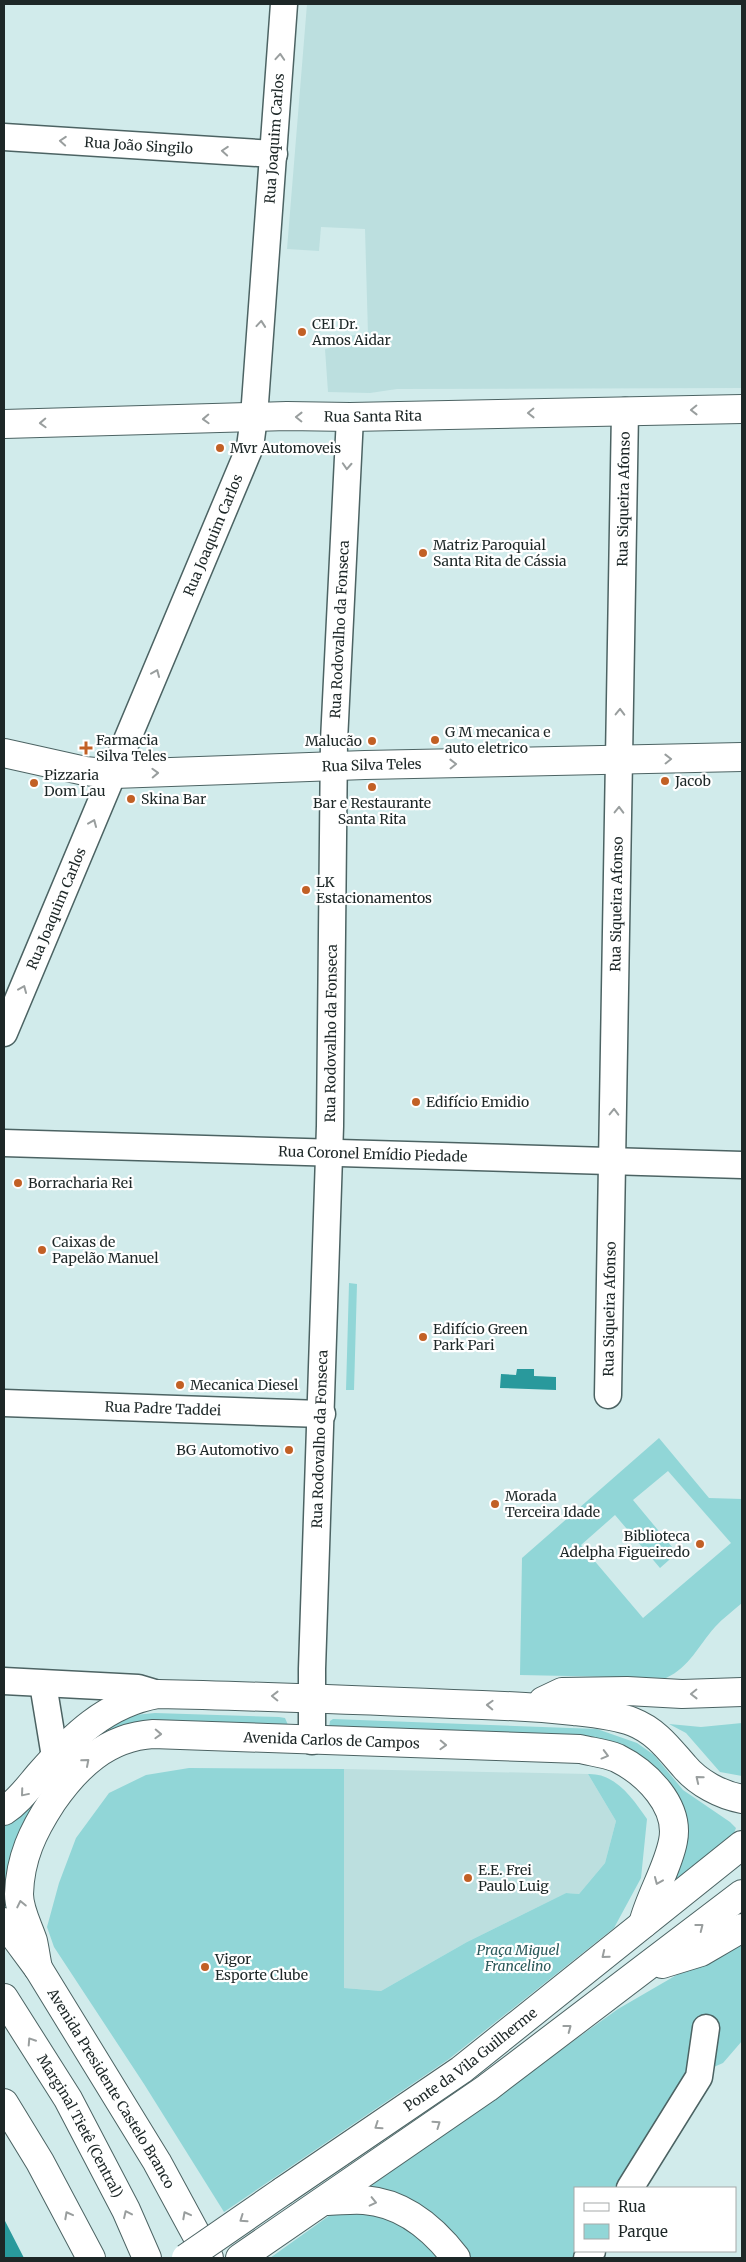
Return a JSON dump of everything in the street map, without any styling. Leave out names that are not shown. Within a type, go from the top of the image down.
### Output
[{"type":"main road","name":"Rua Santa Rita","points":[[4,424],[254,417],[350,417],[742,408]]},
{"type":"main road","name":"Rua Silva Teles","points":[[4,753],[85,771],[114,774],[742,757]]},
{"type":"main road","points":[[530,1706],[562,1692],[627,1691],[682,1694],[742,1692]]},
{"type":"main road","points":[[4,1811],[16,1802],[55,1757],[84,1728],[104,1714],[137,1698],[158,1694],[530,1706],[596,1713],[633,1722],[654,1734],[668,1746],[685,1767],[706,1785],[742,1799]]},
{"type":"main road","name":"Avenida Carlos de Campos","points":[[38,1968],[32,1941],[20,1904],[23,1861],[30,1838],[38,1823],[70,1777],[86,1762],[111,1744],[140,1735],[580,1749],[604,1754],[623,1762],[645,1778],[657,1790],[672,1819],[675,1831],[673,1844],[647,1908],[644,1924]]},
{"type":"main road","name":"Ponte da Vila Guilherme","points":[[186,2258],[461,2070],[742,1844]]},
{"type":"main road","points":[[240,2258],[487,2088],[648,1968],[742,1894]]},
{"type":"main road","name":"Avenida Presidente Castelo Branco","points":[[4,1922],[38,1968],[157,2162],[209,2258]]},
{"type":"main road","points":[[648,1968],[701,1952],[742,1928]]},
{"type":"main road","name":"Marginal Tietê (Central)","points":[[4,1998],[68,2099],[126,2210],[147,2258]]},
{"type":"main road","points":[[4,2103],[40,2162],[91,2258]]},
{"type":"main road","points":[[325,2201],[365,2200],[398,2208],[419,2219],[444,2242],[456,2258]]},
{"type":"street","name":"Rua Joaquim Carlos","points":[[4,1034],[250,447],[254,417],[284,4]]},
{"type":"street","name":"Rua João Singilo","points":[[4,137],[274,154]]},
{"type":"street","name":"Rua Siqueira Afonso","points":[[608,1395],[625,411]]},
{"type":"street","name":"Rua Rodovalho da Fonseca","points":[[312,1741],[329,1153],[334,741],[350,417]]},
{"type":"street","name":"Rua Coronel Emídio Piedade","points":[[4,1143],[742,1165]]},
{"type":"street","name":"Rua Padre Taddei","points":[[4,1403],[322,1414]]},
{"type":"street","points":[[4,1681],[138,1688],[158,1694]]},
{"type":"street","points":[[43,1684],[55,1757]]},
{"type":"street","points":[[631,2187],[699,2077],[706,2028]]},
{"type":"shaded area","points":[[307,4],[742,4],[742,388],[397,389],[370,393],[328,392],[325,349],[330,348],[330,337],[368,334],[365,229],[321,227],[319,251],[287,249]]},
{"type":"shaded area","points":[[517,1369],[534,1369],[534,1376],[556,1377],[556,1390],[500,1388],[501,1374],[516,1375]]},
{"type":"shaded area","name":"E.E. Frei Paulo Luig","points":[[344,1769],[588,1774],[616,1821],[605,1863],[579,1894],[566,1893],[467,1942],[381,1991],[344,1988]]},
{"type":"shaded area","points":[[4,2219],[24,2258],[4,2258]]},
{"type":"green space","points":[[349,1283],[357,1284],[354,1390],[346,1390]]},
{"type":"green space","points":[[659,1438],[709,1498],[742,1499],[742,1603],[715,1627],[688,1662],[666,1678],[520,1675],[522,1558]],"holes":[[[668,1471],[731,1543],[643,1618],[581,1545],[615,1515],[660,1568],[677,1553],[633,1500]]]},
{"type":"green space","points":[[155,1713],[279,1717],[285,1718],[288,1725],[114,1733],[8,1883],[4,1879],[4,1820],[104,1726],[135,1715]]},
{"type":"green space","points":[[333,1719],[597,1729],[637,1743],[654,1755],[683,1790],[736,1828],[734,1833],[664,1890],[676,1863],[651,1765],[329,1728],[330,1721]]},
{"type":"green space","points":[[742,1723],[742,1776],[720,1772],[686,1733],[669,1724],[701,1727]]},
{"type":"green space","name":"Vigor Esporte Clube","points":[[189,1768],[344,1769],[344,1988],[381,1991],[467,1942],[566,1893],[579,1894],[605,1863],[616,1821],[588,1774],[607,1778],[623,1789],[647,1819],[641,1878],[614,1928],[449,2059],[224,2212],[144,2084],[54,1947],[47,1927],[59,1883],[76,1838],[109,1793],[146,1775]]},
{"type":"green space","points":[[742,1937],[742,2041],[723,2063],[700,2073],[627,2187],[574,2187],[574,2252],[585,2252],[581,2258],[270,2258],[618,2009]]},
{"type":"place","name":"CEI Dr. Amos Aidar","points":[[302,332]]},
{"type":"place","name":"Mvr Automoveis","points":[[220,448]]},
{"type":"place","name":"Matriz Paroquial Santa Rita de Cássia","points":[[423,553]]},
{"type":"place","name":"G M mecanica e auto eletrico","points":[[435,740]]},
{"type":"place","name":"Malucão","points":[[372,741]]},
{"type":"place","name":"Farmacia Silva Teles","points":[[86,748]]},
{"type":"place","name":"Jacob","points":[[665,781]]},
{"type":"place","name":"Pizzaria Dom Lau","points":[[34,783]]},
{"type":"place","name":"Bar e Restaurante Santa Rita","points":[[372,787]]},
{"type":"place","name":"Skina Bar","points":[[131,799]]},
{"type":"place","name":"LK Estacionamentos","points":[[306,890]]},
{"type":"place","name":"Edifício Emidio","points":[[416,1102]]},
{"type":"place","name":"Borracharia Rei","points":[[18,1183]]},
{"type":"place","name":"Caixas de Papelão Manuel","points":[[42,1250]]},
{"type":"place","name":"Edifício Green Park Pari","points":[[423,1337]]},
{"type":"place","name":"Mecanica Diesel","points":[[180,1385]]},
{"type":"place","name":"BG Automotivo","points":[[289,1450]]},
{"type":"place","name":"Morada Terceira Idade","points":[[495,1504]]},
{"type":"place","name":"Biblioteca Adelpha Figueiredo","points":[[700,1544]]},
{"type":"place","name":"E.E. Frei Paulo Luig","points":[[468,1878]]},
{"type":"place","name":"Vigor Esporte Clube","points":[[205,1967]]},
{"type":"park label","name":"Praça Miguel Francelino","points":[[518,1958]]}]
